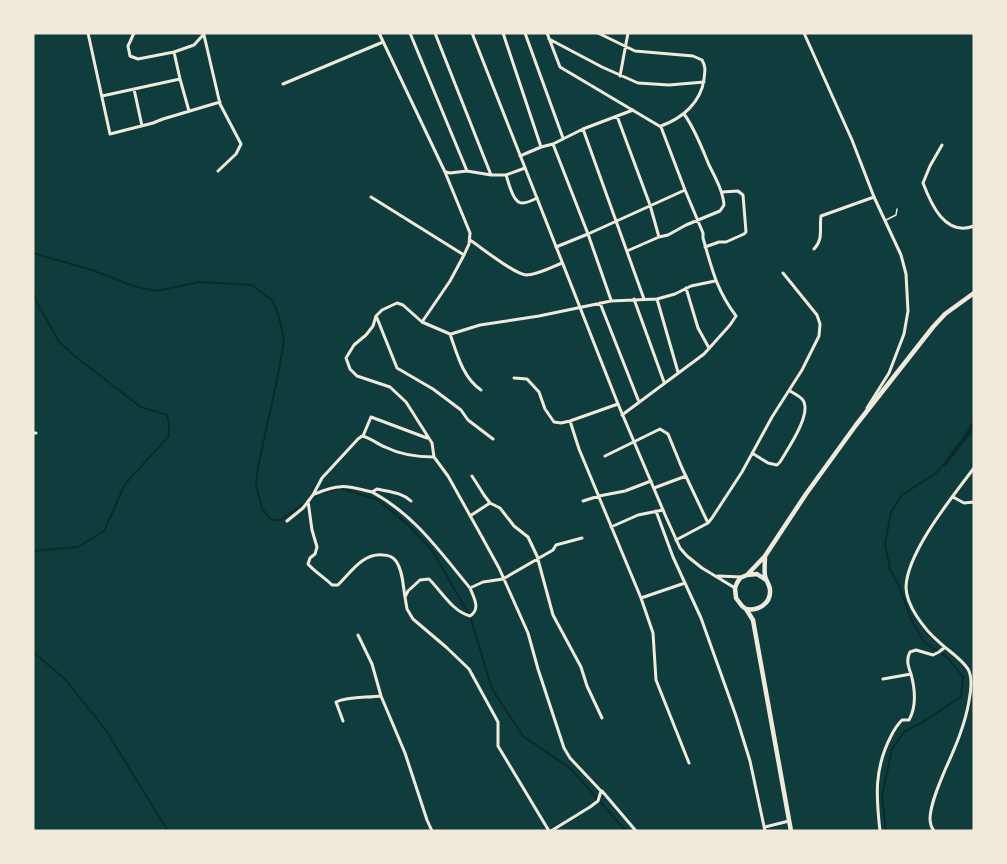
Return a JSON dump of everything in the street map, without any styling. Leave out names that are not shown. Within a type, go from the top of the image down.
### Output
[{"type":"main road","points":[[790,831],[753,620],[735,598],[735,588],[737,583],[765,556],[856,425],[933,327],[945,314],[974,293]]},
{"type":"main road","points":[[746,609],[757,609],[767,602],[769,597],[765,556]]},
{"type":"main road","points":[[745,576],[757,574],[766,581]]},
{"type":"main road","points":[[753,620],[757,609]]},
{"type":"street","points":[[88,33],[110,134],[220,102]]},
{"type":"street","points":[[134,33],[128,46],[130,56],[138,59],[174,52],[194,45],[204,34]]},
{"type":"street","points":[[379,33],[445,172],[470,233],[470,240],[464,255],[450,281],[422,322]]},
{"type":"street","points":[[410,33],[468,171]]},
{"type":"street","points":[[435,33],[491,175]]},
{"type":"street","points":[[472,33],[622,415],[676,540],[687,556],[735,588]]},
{"type":"street","points":[[503,33],[542,147]]},
{"type":"street","points":[[525,33],[563,138]]},
{"type":"street","points":[[547,33],[560,67],[661,126],[698,221],[715,281],[725,303],[736,316],[730,326],[694,362],[622,415]]},
{"type":"street","points":[[598,33],[635,51],[702,60],[705,66],[702,90],[684,114],[673,122],[661,126]]},
{"type":"street","points":[[620,76],[628,33]]},
{"type":"street","points":[[804,33],[852,140],[906,274],[908,311],[904,334],[889,374],[856,425]]},
{"type":"street","points":[[204,34],[220,102],[241,144],[236,154],[218,171]]},
{"type":"street","points":[[549,39],[638,83],[669,85],[704,82]]},
{"type":"street","points":[[283,84],[384,42]]},
{"type":"street","points":[[174,52],[189,111]]},
{"type":"street","points":[[102,96],[180,79]]},
{"type":"street","points":[[134,89],[142,126]]},
{"type":"street","points":[[520,156],[633,110]]},
{"type":"street","points":[[627,251],[720,211],[724,205],[722,192],[690,121],[684,114]]},
{"type":"street","points":[[617,116],[650,205],[659,237]]},
{"type":"street","points":[[583,129],[644,299]]},
{"type":"street","points":[[553,144],[611,300]]},
{"type":"street","points":[[942,145],[923,183],[931,203],[939,216],[948,224],[959,228],[974,226]]},
{"type":"street","points":[[445,172],[468,171],[506,176],[525,168]]},
{"type":"street","points":[[506,176],[519,204],[537,198]]},
{"type":"street","points":[[556,247],[685,190]]},
{"type":"street","points":[[705,247],[726,242],[746,232],[743,195],[738,191],[722,192]]},
{"type":"street","points":[[371,197],[464,255]]},
{"type":"street","points":[[814,249],[820,240],[821,216],[874,197]]},
{"type":"street","points":[[470,240],[524,275],[562,263]]},
{"type":"street","points":[[676,540],[708,523],[742,472],[772,417],[790,391],[819,336],[820,324],[817,315],[783,273]]},
{"type":"street","points":[[636,831],[570,758],[564,748],[528,633],[470,516],[448,476],[434,457],[432,443],[421,423],[406,402],[390,387],[357,376],[350,369],[346,358],[354,345],[373,326],[376,316],[382,310],[397,303],[403,305],[422,322],[450,334],[480,325],[580,308],[611,300],[657,299],[691,286],[715,281]]},
{"type":"street","points":[[686,288],[698,328],[709,348]]},
{"type":"street","points":[[634,299],[664,383]]},
{"type":"street","points":[[657,299],[678,372]]},
{"type":"street","points":[[600,303],[639,402]]},
{"type":"street","points":[[376,316],[396,368],[461,410],[468,420],[493,439]]},
{"type":"street","points":[[450,334],[466,373],[474,385],[481,390]]},
{"type":"street","points":[[514,378],[527,379],[539,392],[545,409],[554,422],[570,421],[618,404]]},
{"type":"street","points":[[752,453],[773,465],[780,462],[802,424],[805,407],[802,399],[790,391]]},
{"type":"street","points":[[288,521],[303,508],[322,478],[362,436],[371,417],[429,438]]},
{"type":"street","points":[[570,421],[579,449],[641,598],[653,633],[656,680],[689,763]]},
{"type":"street","points":[[605,456],[660,429],[664,431],[668,434],[708,523]]},
{"type":"street","points":[[362,436],[403,454],[434,457]]},
{"type":"street","points":[[934,831],[929,820],[935,796],[962,727],[969,700],[971,677],[967,668],[924,627],[912,608],[906,587],[911,564],[922,540],[974,468]]},
{"type":"street","points":[[472,476],[490,503],[500,508],[514,526],[528,537],[554,615],[581,667],[602,718]]},
{"type":"street","points":[[654,488],[686,476]]},
{"type":"street","points":[[583,501],[625,491],[651,481]]},
{"type":"street","points":[[313,495],[330,487],[343,486],[372,492],[389,502],[417,525],[470,588],[477,605],[475,613],[470,616],[463,614],[429,579],[420,580],[405,597]]},
{"type":"street","points":[[372,492],[377,489],[398,492],[411,501]]},
{"type":"street","points":[[953,497],[964,503],[974,501]]},
{"type":"street","points":[[308,501],[317,547],[308,564],[332,585],[338,585],[363,560],[374,555],[390,556],[396,561],[401,574],[407,609],[413,619],[469,669],[498,722],[498,746],[550,831],[598,801],[602,791]]},
{"type":"street","points":[[470,516],[490,503]]},
{"type":"street","points":[[611,527],[638,515],[663,510]]},
{"type":"street","points":[[656,511],[701,618],[736,716],[750,761],[765,829],[789,821]]},
{"type":"street","points":[[470,588],[483,582],[503,579],[552,550],[556,545],[582,538]]},
{"type":"street","points":[[717,576],[745,576]]},
{"type":"street","points":[[641,598],[685,583]]},
{"type":"street","points":[[358,635],[372,664],[381,696],[405,753],[432,831]]},
{"type":"street","points":[[879,831],[877,782],[880,765],[898,724],[902,720],[911,718],[914,705],[914,687],[908,657],[910,652],[916,650],[933,655],[945,647]]},
{"type":"street","points":[[883,679],[912,674]]},
{"type":"street","points":[[343,721],[336,704],[337,701],[381,696]]},
{"type":"lane","points":[[885,220],[896,215],[897,209]]},
{"type":"water","points":[[974,419],[974,429],[945,467],[944,462]]},
{"type":"waterway","points":[[33,253],[92,270],[133,286],[157,291],[199,282],[252,285],[272,300],[279,316],[284,341],[256,485],[262,509],[272,520],[281,520],[306,502]]},
{"type":"waterway","points":[[33,290],[36,301],[59,342],[141,407],[167,415],[169,423],[169,436],[125,484],[104,531],[78,547],[33,551]]},
{"type":"waterway","points":[[886,831],[882,796],[892,749],[904,732],[961,697],[963,677],[948,658],[924,642],[911,619],[890,569],[885,544],[891,512],[902,495],[936,473],[946,462]]},
{"type":"waterway","points":[[311,499],[320,493],[340,488],[378,500],[407,524],[432,550],[470,616],[492,689],[523,736],[570,768],[626,831]]},
{"type":"waterway","points":[[33,652],[66,680],[107,732],[168,831]]}]
